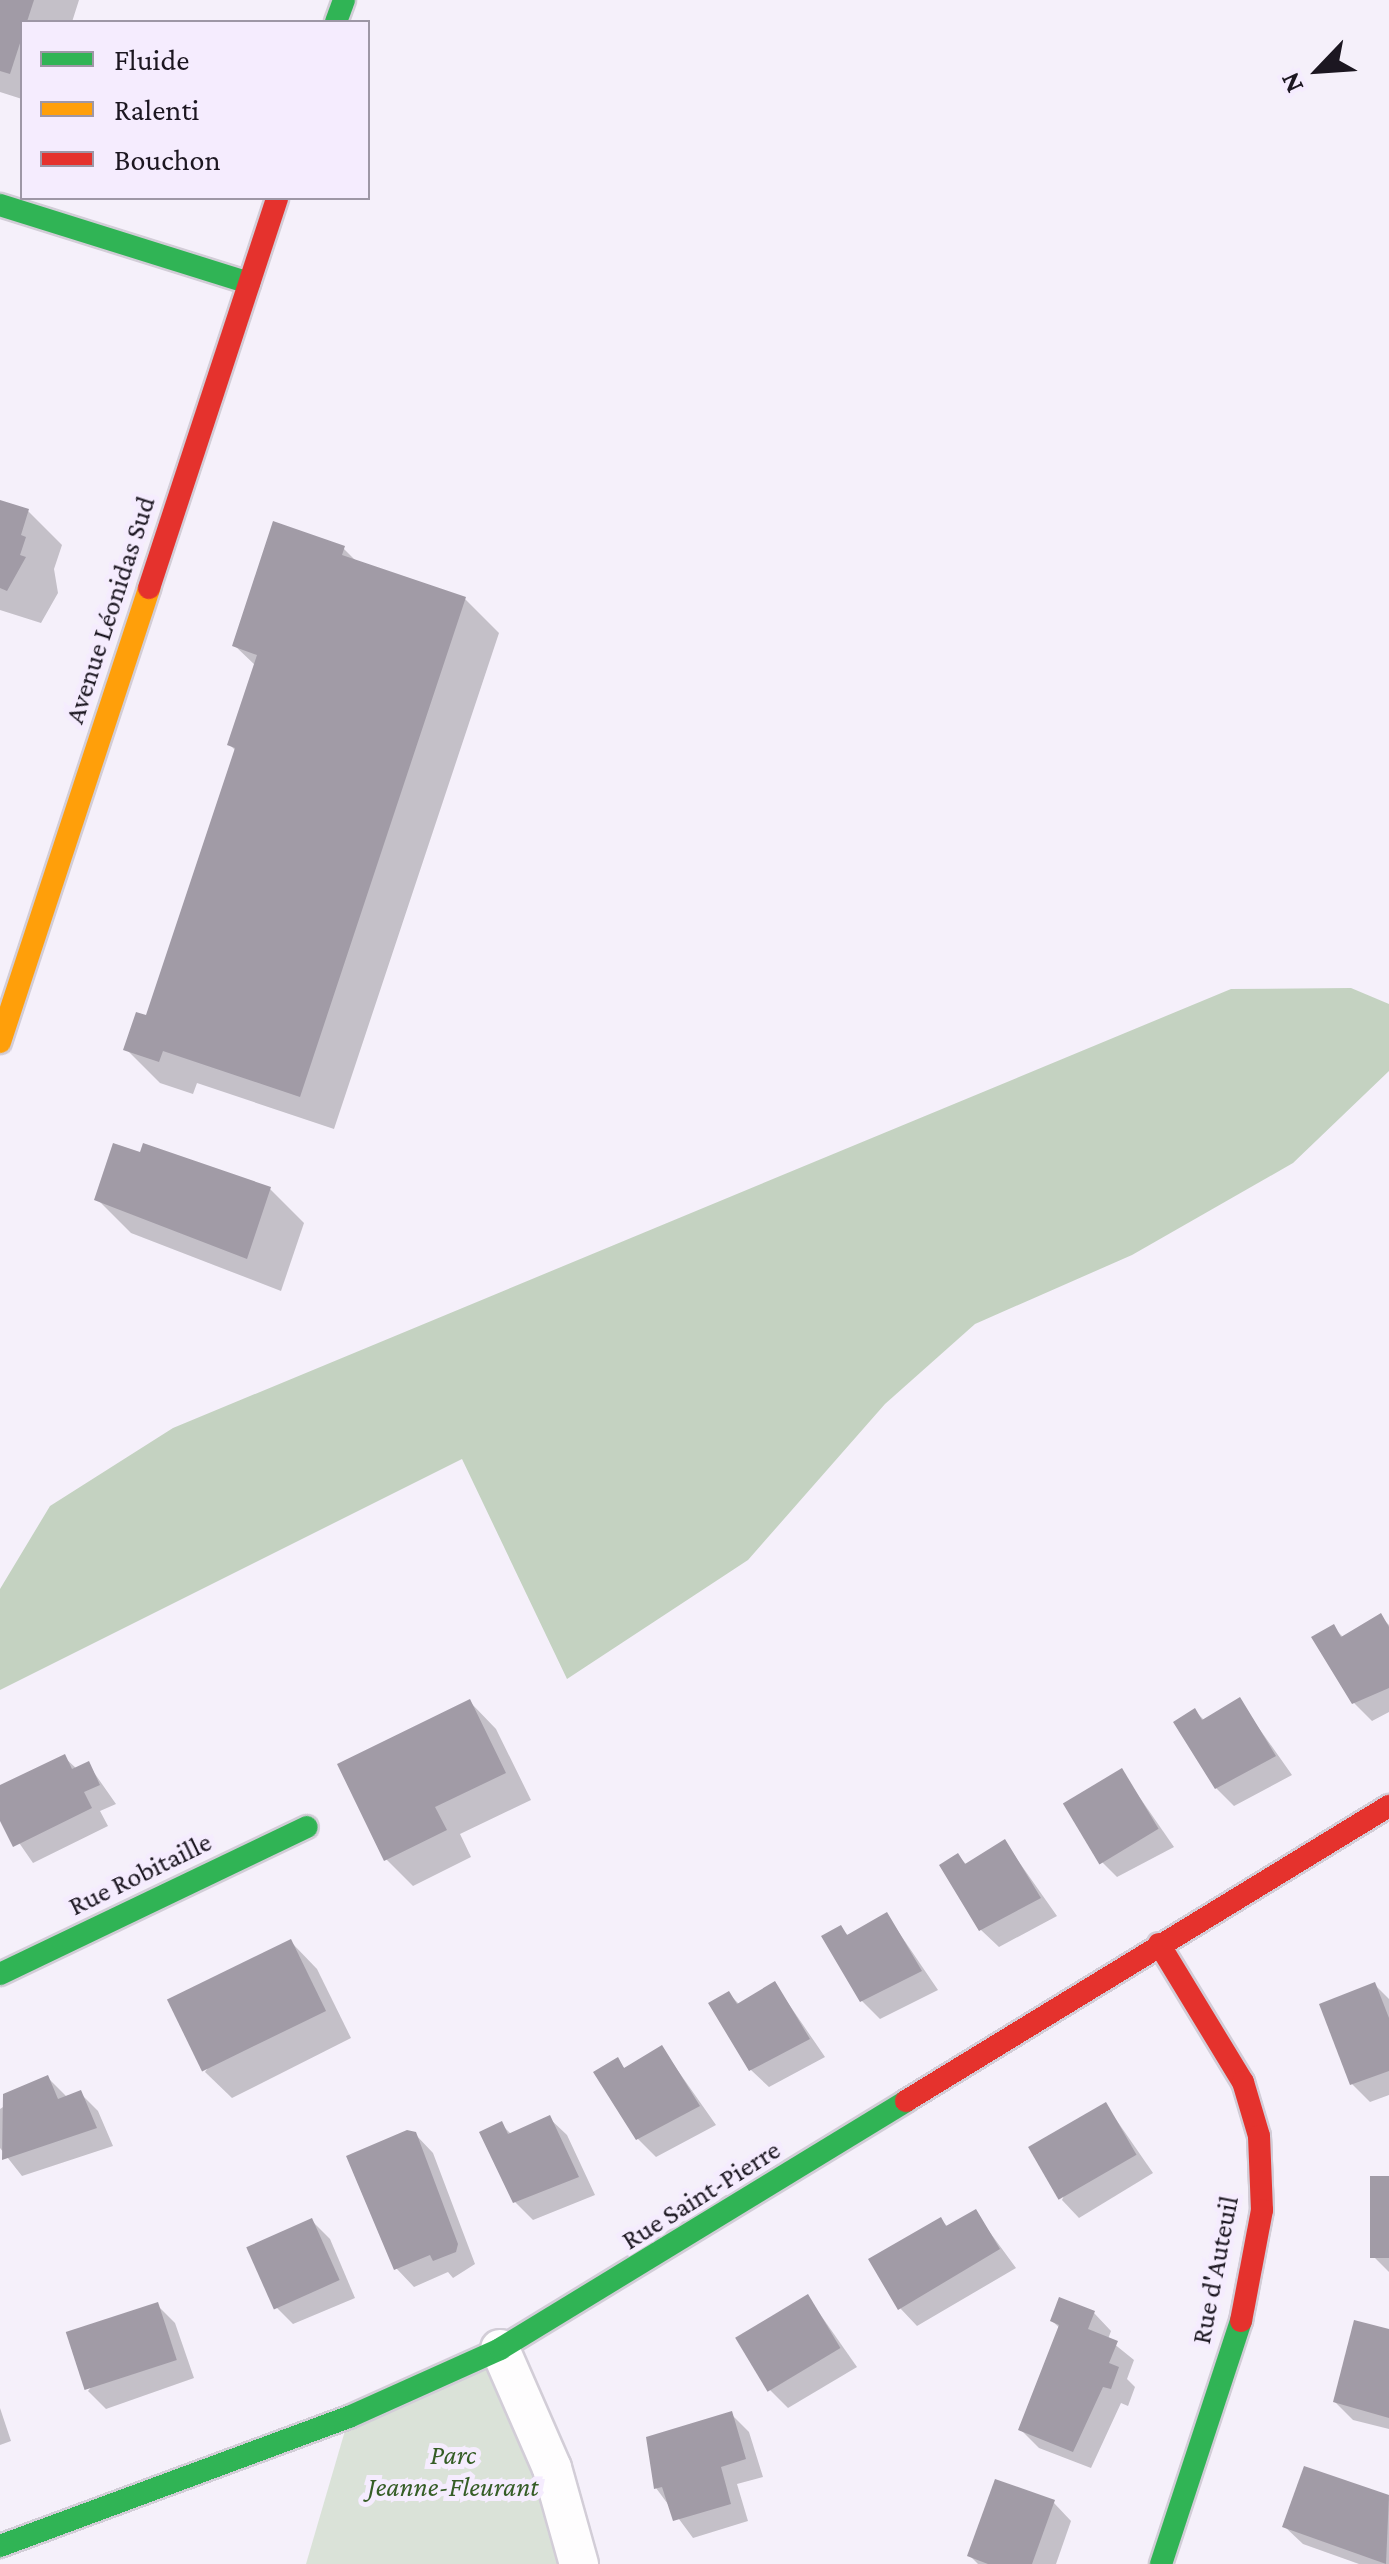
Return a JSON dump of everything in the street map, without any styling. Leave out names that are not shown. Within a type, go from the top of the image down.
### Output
[{"type":"street","name":"Avenue Léonidas Sud","points":[[0,1042],[277,200]]},
{"type":"street","points":[[0,205],[249,283]]},
{"type":"street","name":"Rue Saint-Pierre","points":[[18,2548],[349,2417],[500,2349],[1389,1806]]},
{"type":"street","name":"Rue Robitaille","points":[[0,1974],[307,1828]]},
{"type":"street","name":"Rue d'Auteuil","points":[[1159,1944],[1243,2082],[1259,2136],[1262,2210],[1242,2317],[1162,2564]]},
{"type":"street","points":[[500,2349],[552,2468],[579,2564]]},
{"type":"green space","points":[[1351,988],[1389,1004],[1389,1071],[1293,1163],[1132,1255],[975,1324],[885,1404],[748,1560],[567,1679],[462,1459],[0,1690],[0,1589],[50,1506],[173,1428],[1231,989]]},
{"type":"green space","name":"Parc Jeanne-Fleurant","points":[[500,2349],[579,2564],[306,2564],[349,2417]]},
{"type":"building","points":[[0,0],[34,0],[28,20],[20,20],[20,43],[10,74],[0,71]]},
{"type":"building","points":[[0,500],[29,509],[21,535],[26,537],[20,555],[26,557],[7,591],[0,588]]},
{"type":"building","points":[[273,521],[345,546],[342,555],[466,597],[300,1097],[163,1051],[159,1062],[123,1050],[136,1012],[146,1015],[235,748],[227,745],[257,655],[232,646]]},
{"type":"building","points":[[113,1143],[140,1152],[143,1143],[271,1187],[247,1259],[94,1200]]},
{"type":"building","points":[[1381,1613],[1389,1627],[1389,1688],[1352,1704],[1311,1637],[1334,1624],[1341,1637]]},
{"type":"building","points":[[1240,1697],[1276,1756],[1215,1789],[1173,1722],[1195,1708],[1202,1720]]},
{"type":"building","points":[[470,1699],[506,1773],[435,1807],[447,1830],[384,1861],[337,1764]]},
{"type":"building","points":[[65,1754],[72,1769],[89,1761],[100,1785],[84,1792],[92,1808],[13,1847],[0,1821],[0,1785]]},
{"type":"building","points":[[1122,1768],[1159,1829],[1099,1864],[1063,1804]]},
{"type":"building","points":[[1005,1839],[1041,1898],[979,1931],[939,1865],[958,1853],[965,1864]]},
{"type":"building","points":[[887,1912],[922,1971],[860,2002],[821,1936],[841,1925],[847,1935]]},
{"type":"building","points":[[291,1939],[326,2011],[202,2071],[167,1999]]},
{"type":"building","points":[[775,1981],[810,2039],[749,2071],[708,2003],[729,1991],[737,2004]]},
{"type":"building","points":[[1375,1982],[1389,2018],[1389,2071],[1350,2085],[1319,2004]]},
{"type":"building","points":[[662,2045],[700,2106],[636,2140],[593,2072],[618,2057],[624,2068]]},
{"type":"building","points":[[48,2075],[58,2099],[81,2090],[97,2128],[2,2160],[3,2094]]},
{"type":"building","points":[[1106,2102],[1136,2155],[1059,2200],[1028,2147]]},
{"type":"building","points":[[550,2115],[579,2177],[513,2203],[479,2132],[502,2121],[508,2134]]},
{"type":"building","points":[[407,2130],[416,2132],[458,2244],[456,2252],[433,2261],[430,2255],[394,2270],[346,2156]]},
{"type":"building","points":[[1370,2176],[1389,2176],[1389,2258],[1370,2258]]},
{"type":"building","points":[[976,2209],[1000,2249],[898,2310],[868,2259],[941,2217],[946,2226]]},
{"type":"building","points":[[312,2218],[340,2280],[274,2309],[246,2247]]},
{"type":"building","points":[[808,2294],[840,2348],[768,2392],[735,2338]]},
{"type":"building","points":[[1059,2297],[1095,2311],[1088,2329],[1118,2341],[1109,2363],[1119,2367],[1111,2389],[1103,2387],[1073,2452],[1018,2430],[1059,2325],[1050,2321]]},
{"type":"building","points":[[158,2302],[177,2360],[85,2390],[66,2332]]},
{"type":"building","points":[[1354,2320],[1389,2329],[1389,2418],[1333,2402]]},
{"type":"building","points":[[732,2411],[746,2459],[721,2467],[731,2504],[673,2521],[662,2487],[654,2489],[646,2437]]},
{"type":"building","points":[[1304,2466],[1389,2495],[1386,2564],[1282,2527]]},
{"type":"building","points":[[995,2479],[1055,2500],[1032,2564],[988,2564],[967,2556]]},
{"type":"traffic: fast","points":[[337,20],[344,0]]},
{"type":"traffic: fast","points":[[0,205],[249,283]]},
{"type":"traffic: fast","points":[[0,1974],[307,1827]]},
{"type":"traffic: fast","points":[[0,2546],[349,2417],[500,2349],[906,2101]]},
{"type":"traffic: fast","points":[[1161,2564],[1241,2321]]},
{"type":"traffic: slow","points":[[0,1042],[149,588]]},
{"type":"traffic: jam","points":[[149,588],[276,200]]},
{"type":"traffic: jam","points":[[906,2101],[1389,1806]]},
{"type":"traffic: jam","points":[[1159,1944],[1243,2082],[1259,2136],[1262,2210],[1241,2321]]}]
